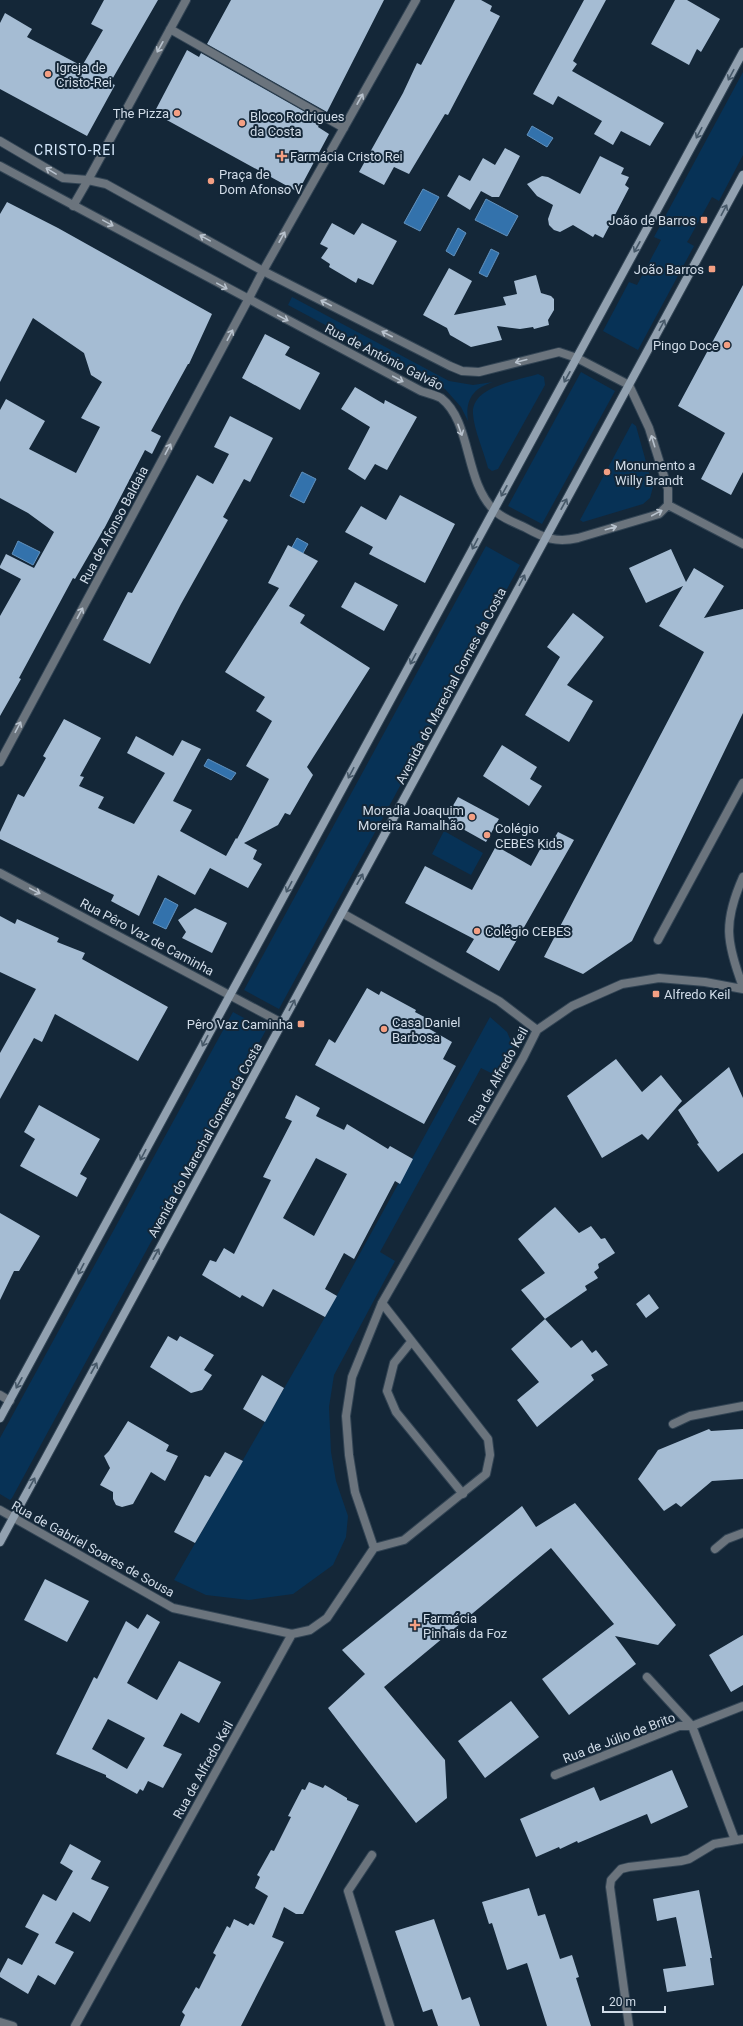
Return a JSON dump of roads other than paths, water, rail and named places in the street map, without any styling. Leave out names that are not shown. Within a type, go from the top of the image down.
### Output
[{"type":"main road","points":[[0,1418],[743,52]]},
{"type":"main road","name":"Avenida do Marechal Gomes da Costa","points":[[0,1542],[743,175]]},
{"type":"street","points":[[73,206],[186,0]]},
{"type":"street","points":[[0,166],[248,300],[263,270],[416,0]]},
{"type":"street","points":[[170,29],[344,128]]},
{"type":"street","points":[[0,141],[63,178],[88,180],[106,184],[263,270]]},
{"type":"street","name":"Rua de António Galvão","points":[[263,270],[443,363],[462,371],[479,372],[559,352],[577,358]]},
{"type":"street","name":"Rua de António Galvão","points":[[248,300],[421,391],[439,397],[451,408],[460,429],[479,488],[494,510]]},
{"type":"street","name":"Rua de Afonso Baldaia","points":[[0,762],[248,300]]},
{"type":"street","points":[[494,510],[545,538],[568,540],[659,514],[668,505],[668,490],[649,428],[629,385],[577,358]]},
{"type":"street","points":[[668,505],[743,544]]},
{"type":"street","points":[[658,940],[743,783]]},
{"type":"street","name":"Rua Pêro Vaz de Caminha","points":[[0,873],[231,994],[282,1023]]},
{"type":"street","name":"Rua de Alfredo Keil","points":[[374,1548],[355,1492],[349,1455],[346,1416],[352,1376],[382,1303],[523,1058],[537,1030],[572,1006],[622,984],[659,978],[705,982],[743,988],[734,962],[728,933],[729,919],[734,898],[743,877]]},
{"type":"street","points":[[342,913],[499,1001],[537,1030]]},
{"type":"street","points":[[292,1634],[310,1630],[327,1618],[374,1548],[404,1540],[486,1474],[490,1455],[488,1439],[382,1303]]},
{"type":"street","points":[[411,1342],[394,1363],[387,1391],[396,1412],[463,1494]]},
{"type":"street","points":[[0,1395],[10,1400]]},
{"type":"street","points":[[673,1424],[690,1416],[743,1406]]},
{"type":"street","name":"Rua de Gabriel Soares de Sousa","points":[[0,1510],[174,1608],[292,1634]]},
{"type":"street","points":[[715,1549],[727,1539],[743,1533]]},
{"type":"street","name":"Rua de Alfredo Keil","points":[[75,2026],[292,1634]]},
{"type":"street","name":"Rua de Júlio de Brito","points":[[647,1677],[692,1726],[739,1839]]},
{"type":"street","name":"Rua de Júlio de Brito","points":[[555,1775],[678,1726],[692,1726],[743,1706]]},
{"type":"street","points":[[629,2026],[610,1880],[621,1869],[689,1859],[714,1844],[739,1839]]},
{"type":"street","points":[[372,1855],[348,1892],[390,2026]]},
{"type":"street","points":[[0,2022],[13,2026]]},
{"type":"place","name":"Igreja de Cristo-Rei","points":[[48,74]]},
{"type":"place","name":"The Pizza","points":[[177,113]]},
{"type":"place","name":"Bloco Rodrigues da Costa","points":[[242,123]]},
{"type":"place","name":"Farmácia Cristo Rei","points":[[282,156]]},
{"type":"place","name":"Praça de Dom Afonso V","points":[[211,181]]},
{"type":"place","name":"João de Barros","points":[[704,220]]},
{"type":"place","name":"João Barros","points":[[712,269]]},
{"type":"place","name":"Pingo Doce","points":[[727,345]]},
{"type":"place","name":"Monumento a Willy Brandt","points":[[607,472]]},
{"type":"place","name":"Moradia Joaquim Moreira Ramalhão","points":[[472,817]]},
{"type":"place","name":"Colégio CEBES Kids","points":[[487,835]]},
{"type":"place","name":"Colégio CEBES","points":[[477,931]]},
{"type":"place","name":"Alfredo Keil","points":[[656,994]]},
{"type":"place","name":"Pêro Vaz Caminha","points":[[301,1024]]},
{"type":"place","name":"Casa Daniel Barbosa","points":[[384,1029]]},
{"type":"place","name":"Farmácia Pinhais da Foz","points":[[415,1625]]},
{"type":"district","name":"CRISTO-REI","points":[[75,150]]}]
